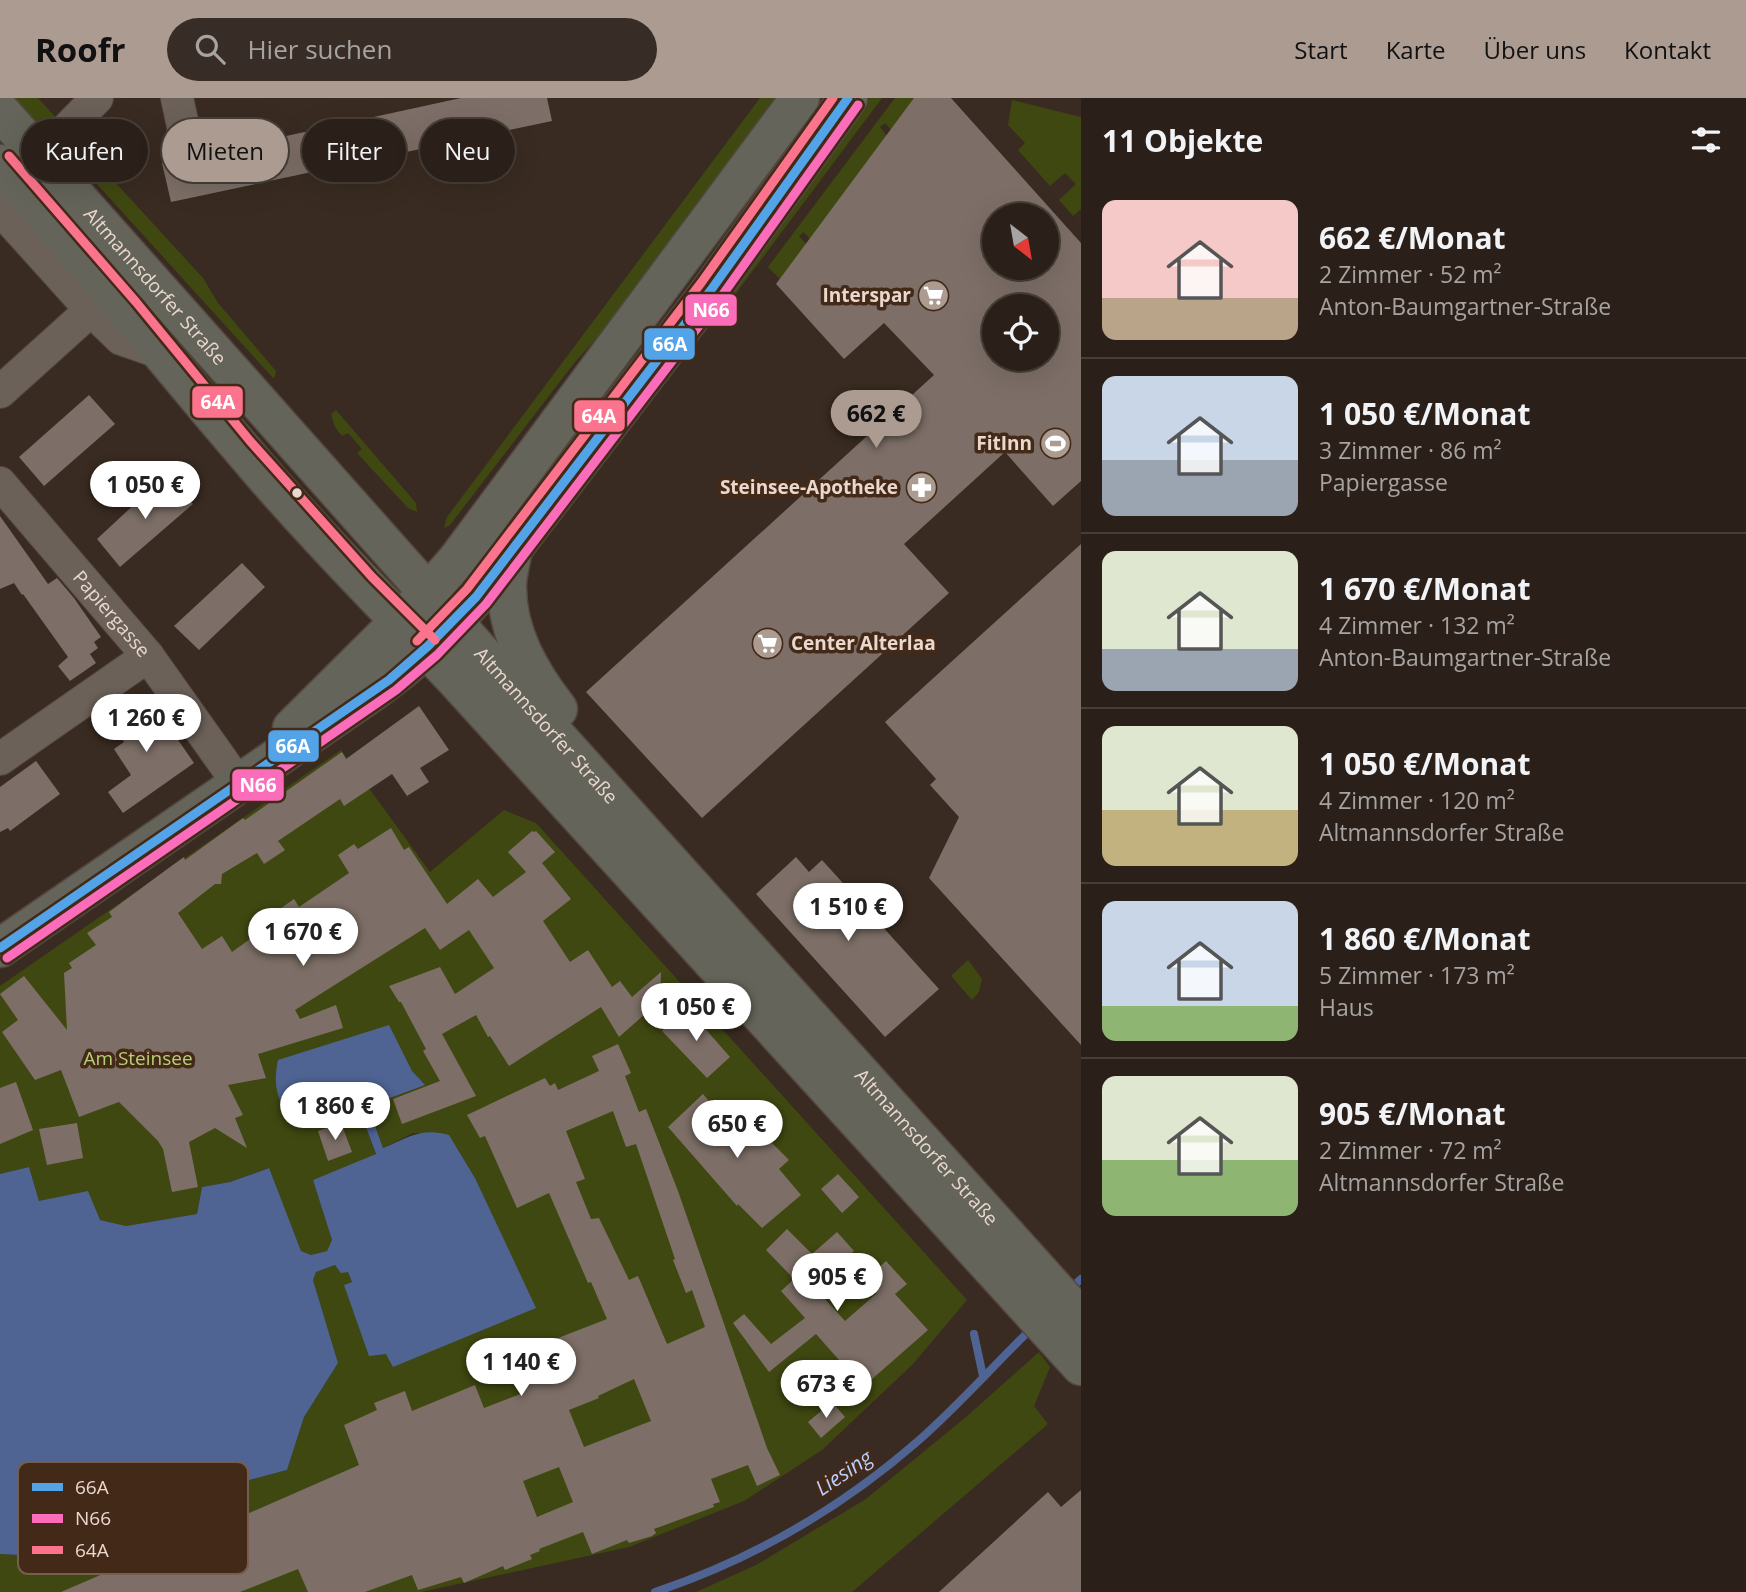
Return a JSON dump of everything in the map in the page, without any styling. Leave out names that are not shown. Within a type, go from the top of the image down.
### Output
[{"type":"main road","points":[[245,778],[299,720],[428,593],[461,554],[800,98]]},
{"type":"main road","points":[[0,948],[245,778],[316,733],[391,679],[455,622],[477,597],[711,290],[848,98]]},
{"type":"main road","name":"Altmannsdorfer Straße","points":[[0,111],[14,178],[242,449],[363,585],[1012,1274]]},
{"type":"main road","name":"Altmannsdorfer Straße","points":[[14,178],[455,622],[630,817],[1012,1274]]},
{"type":"main road","points":[[513,549],[507,585],[513,632],[538,684],[622,789],[630,817]]},
{"type":"main road","points":[[1012,1274],[1081,1318]]},
{"type":"main road","points":[[1012,1274],[1078,1363]]},
{"type":"street","points":[[14,178],[75,123],[97,98]]},
{"type":"street","points":[[177,98],[182,119]]},
{"type":"street","name":"Altmannsdorfer Straße","points":[[14,178],[90,310],[121,339],[164,354]]},
{"type":"street","points":[[0,392],[90,310]]},
{"type":"street","name":"Papiergasse","points":[[0,483],[148,656],[245,778]]},
{"type":"street","points":[[0,759],[148,656]]},
{"type":"green space","points":[[5,98],[38,98],[57,119],[28,119]]},
{"type":"green space","points":[[760,98],[784,98],[633,298],[575,362],[450,525],[444,528],[447,517]]},
{"type":"green space","points":[[870,98],[882,98],[734,296],[733,280]]},
{"type":"green space","points":[[895,98],[915,98],[891,130],[885,123],[880,127],[887,136],[810,239],[804,232],[799,236],[806,244],[780,279],[768,267]]},
{"type":"green space","points":[[1012,100],[1081,117],[1081,209],[1073,216],[1059,200],[1076,184],[1065,173],[1050,186],[1018,150],[1025,143],[1008,125]]},
{"type":"green space","points":[[95,182],[115,182],[203,278],[218,303],[276,371],[274,379]]},
{"type":"green space","points":[[336,410],[416,503],[417,512],[408,508],[357,453],[362,449],[348,433],[342,436],[335,427],[331,414]]},
{"type":"green space","name":"Am Steinsee","points":[[341,750],[430,872],[504,810],[536,823],[967,1300],[913,1364],[822,1450],[744,1501],[629,1547],[421,1592],[0,1592],[0,1554],[18,1555],[18,1574],[248,1574],[248,1480],[287,1470],[304,1417],[338,1363],[313,1280],[316,1272],[335,1265],[348,1271],[352,1282],[344,1285],[535,1308],[475,1178],[449,1135],[413,1133],[383,1148],[368,1106],[412,1071],[388,1025],[301,1124],[359,1109],[376,1155],[313,1180],[332,1240],[327,1251],[311,1255],[301,1251],[268,1168],[230,1182],[202,1187],[197,1214],[126,1226],[39,1201],[29,1167],[0,1174],[0,986]]},
{"type":"green space","points":[[968,960],[982,979],[979,992],[972,1000],[951,976]]},
{"type":"green space","points":[[1039,1352],[1050,1367],[1034,1406],[1048,1424],[852,1592],[696,1592],[756,1565],[866,1499],[966,1417]]},
{"type":"water","points":[[389,1025],[412,1071],[425,1085],[368,1106],[383,1148],[422,1133],[449,1135],[475,1178],[536,1308],[393,1367],[386,1354],[369,1356],[344,1285],[352,1282],[348,1272],[341,1273],[335,1265],[316,1272],[313,1280],[338,1363],[304,1417],[287,1470],[248,1480],[248,1462],[18,1462],[18,1555],[0,1554],[0,1174],[29,1167],[39,1201],[88,1191],[100,1220],[126,1226],[197,1214],[202,1187],[230,1182],[269,1168],[301,1251],[311,1255],[327,1251],[332,1240],[313,1180],[376,1154],[359,1109],[300,1124],[292,1118],[278,1096],[278,1060]]},
{"type":"building","points":[[461,98],[547,98],[552,121],[515,129],[515,119],[420,119],[420,149],[406,152],[406,119],[364,119]]},
{"type":"building","points":[[914,98],[951,98],[1045,203],[982,203],[982,280],[1059,280],[1059,218],[1081,243],[1081,481],[1053,506],[1005,452],[904,544],[949,593],[702,818],[586,692],[934,375],[884,323],[844,359],[776,284]]},
{"type":"building","points":[[302,133],[302,174],[288,177],[288,136]]},
{"type":"building","points":[[166,182],[265,182],[171,202]]},
{"type":"building","points":[[89,395],[115,424],[44,486],[19,457]]},
{"type":"building","points":[[167,474],[193,504],[120,567],[97,539]]},
{"type":"building","points":[[0,516],[48,584],[57,578],[101,637],[94,642],[98,648],[90,654],[96,663],[70,681],[58,666],[68,657],[23,594],[14,583],[0,589]]},
{"type":"building","points":[[1081,544],[1081,1045],[929,878],[959,817],[930,785],[936,779],[885,722]]},
{"type":"building","points":[[242,563],[265,587],[199,650],[174,626]]},
{"type":"building","points":[[152,702],[194,763],[123,813],[108,792],[131,775],[114,749],[124,742],[106,716],[123,705],[130,717]]},
{"type":"building","points":[[419,706],[449,750],[420,768],[429,782],[407,796],[392,774],[344,806],[340,799],[278,841],[285,850],[264,864],[257,853],[222,874],[221,884],[215,884],[178,913],[202,949],[222,936],[232,952],[281,917],[277,911],[294,899],[299,907],[349,873],[338,855],[354,844],[358,849],[391,828],[404,850],[409,847],[447,904],[478,879],[493,897],[526,872],[508,852],[532,831],[536,831],[555,852],[542,863],[571,899],[543,921],[570,962],[588,950],[612,987],[620,981],[632,997],[661,972],[659,1028],[645,1014],[619,1037],[601,1007],[509,1066],[476,1015],[442,1034],[476,1096],[402,1124],[393,1099],[440,1081],[401,1002],[389,986],[440,967],[455,994],[494,968],[469,930],[440,950],[425,928],[295,1010],[300,1019],[336,1005],[343,1028],[258,1054],[266,1078],[228,1085],[243,1115],[235,1118],[247,1148],[215,1128],[189,1142],[198,1187],[172,1192],[163,1149],[119,1102],[79,1117],[61,1070],[35,1080],[2,1032],[18,1020],[0,994],[24,976],[67,1030],[64,973],[72,968],[69,963],[96,945],[87,933],[112,917],[109,912],[184,857],[185,860],[342,752],[346,759]]},
{"type":"building","points":[[36,761],[60,794],[10,831],[8,828],[0,832],[0,787]]},
{"type":"building","points":[[796,857],[809,872],[822,860],[939,989],[885,1037],[756,894]]},
{"type":"building","points":[[686,1007],[730,1057],[707,1078],[662,1031]]},
{"type":"building","points":[[618,1044],[631,1073],[625,1076],[639,1112],[646,1109],[678,1191],[767,1448],[780,1475],[757,1486],[748,1465],[711,1479],[720,1502],[713,1504],[714,1507],[654,1529],[656,1533],[652,1536],[629,1543],[627,1540],[592,1554],[583,1532],[539,1549],[540,1551],[530,1555],[532,1559],[505,1570],[503,1566],[464,1583],[461,1577],[418,1590],[412,1575],[365,1592],[308,1592],[298,1569],[240,1592],[61,1592],[103,1574],[248,1574],[248,1514],[359,1465],[344,1425],[377,1410],[374,1403],[405,1391],[412,1411],[475,1385],[484,1408],[523,1393],[509,1357],[607,1319],[591,1282],[588,1283],[549,1193],[517,1208],[485,1136],[480,1138],[467,1115],[545,1078],[550,1086],[555,1083],[558,1090],[599,1071],[592,1056]],"holes":[[[613,1111],[626,1147],[636,1144],[675,1259],[673,1260],[686,1293],[692,1290],[705,1327],[667,1344],[638,1276],[629,1280],[599,1218],[591,1219],[576,1182],[585,1179],[566,1131]],[[634,1379],[651,1421],[584,1447],[569,1410]],[[559,1467],[573,1502],[537,1517],[523,1481]]]},
{"type":"building","points":[[16,1082],[33,1130],[0,1144],[0,1088]]},
{"type":"building","points":[[703,1094],[726,1122],[739,1110],[789,1160],[779,1169],[801,1195],[762,1228],[738,1204],[737,1206],[668,1127]]},
{"type":"building","points":[[77,1123],[83,1158],[47,1165],[39,1129]]},
{"type":"building","points":[[341,1123],[352,1152],[328,1161],[318,1131]]},
{"type":"building","points":[[838,1174],[859,1197],[842,1213],[821,1189]]},
{"type":"building","points":[[787,1229],[812,1254],[837,1232],[854,1251],[814,1287],[845,1321],[877,1293],[865,1280],[886,1261],[907,1284],[895,1294],[928,1330],[863,1387],[816,1334],[769,1372],[733,1323],[744,1314],[771,1344],[805,1318],[781,1291],[794,1279],[766,1250]]},
{"type":"building","points":[[832,1402],[845,1417],[821,1438],[808,1422]]},
{"type":"building","points":[[1081,1490],[1081,1592],[939,1592],[1048,1492],[1061,1507]]},
{"type":"waterway","name":"Liesing","points":[[1068,1291],[1081,1279]]},
{"type":"waterway","name":"Liesing","points":[[655,1592],[760,1548],[794,1530],[858,1488],[933,1428],[1032,1328]]},
{"type":"waterway","points":[[974,1334],[983,1376]]},
{"type":"transit line","name":"64A","points":[[417,641],[467,589],[701,283],[833,98]]},
{"type":"transit line","name":"66A","points":[[0,948],[389,680],[428,646],[476,597],[711,290],[848,98]]},
{"type":"transit line","name":"N66","points":[[7,958],[396,690],[437,655],[486,604],[721,297],[858,105]]},
{"type":"transit line","name":"64A","points":[[9,156],[136,302],[250,441],[372,577],[435,640]]},
{"type":"place","name":"Interspar","points":[[934,295]]},
{"type":"place","name":"FitInn","points":[[1055,443]]},
{"type":"place","name":"Steinsee-Apotheke","points":[[921,487]]},
{"type":"place","name":"Center Alterlaa","points":[[768,643]]}]
